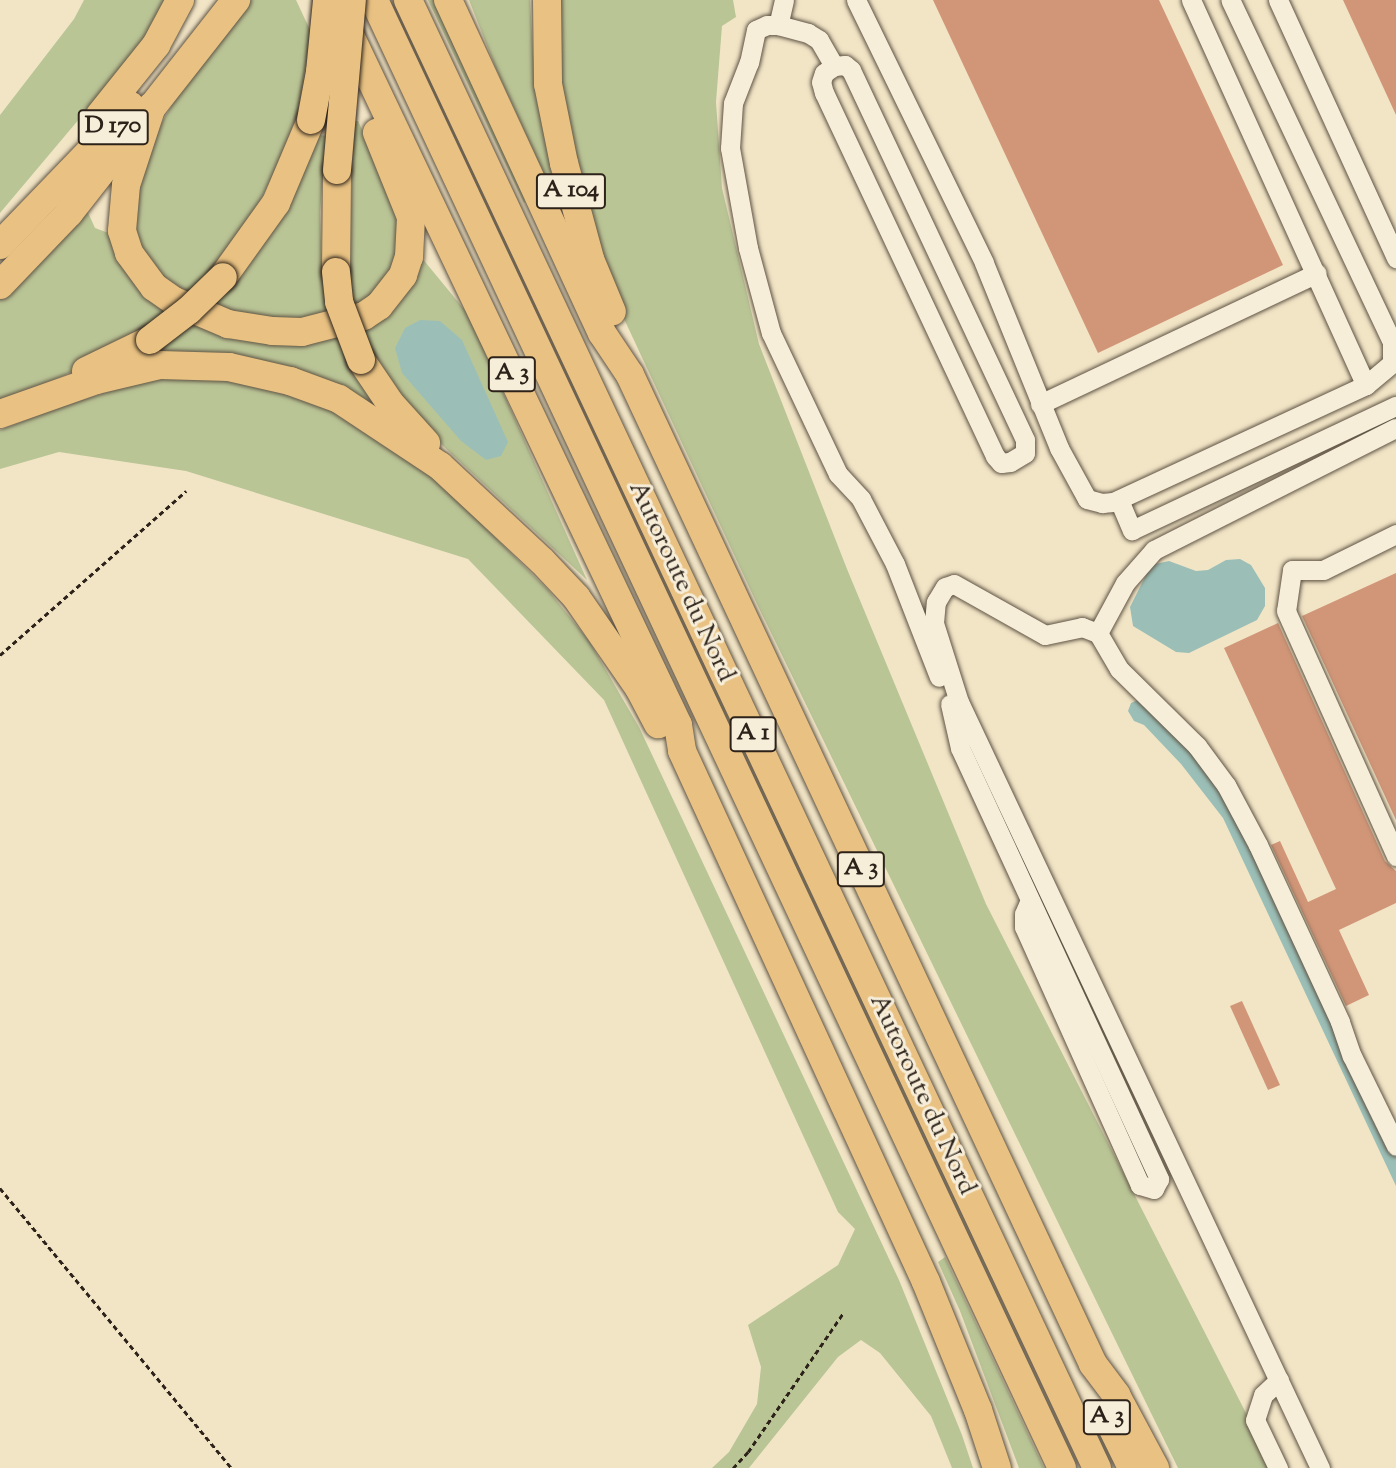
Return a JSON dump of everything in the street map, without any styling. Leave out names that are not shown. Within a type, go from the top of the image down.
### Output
[{"type":"highway","points":[[0,231],[156,45],[180,0]]},
{"type":"highway","name":"D 170","points":[[0,245],[104,137],[216,0]]},
{"type":"highway","points":[[236,0],[152,106],[125,185],[122,221],[129,253],[154,287],[174,301],[228,324],[272,331],[302,332],[363,316],[379,306],[403,275],[409,257],[411,217],[378,136],[313,0]]},
{"type":"highway","points":[[0,408],[150,340],[189,310],[223,277],[261,229],[276,203],[311,120],[320,72],[327,0]]},
{"type":"highway","name":"A 3","points":[[333,0],[678,725],[681,751],[926,1282],[978,1410],[997,1468]]},
{"type":"highway","points":[[352,0],[337,170],[336,272],[339,302],[361,360],[390,403],[430,447],[440,466]]},
{"type":"highway","name":"Autoroute du Nord","points":[[374,0],[1062,1468]]},
{"type":"highway","name":"Autoroute du Nord","points":[[408,0],[1097,1468]]},
{"type":"highway","name":"A 3","points":[[447,0],[602,333],[630,375],[1093,1364],[1100,1401],[1132,1468]]},
{"type":"highway","name":"A 104","points":[[547,0],[548,84],[564,163],[590,258],[617,326],[630,375]]},
{"type":"highway","name":"D 170","points":[[0,285],[69,213],[152,106]]},
{"type":"highway","points":[[0,414],[96,380],[160,365],[229,367],[290,381],[339,399],[440,466],[576,597],[639,688],[672,746],[681,751]]},
{"type":"highway","points":[[1093,1364],[1116,1395],[1155,1468]]},
{"type":"lane","points":[[778,25],[784,0]]},
{"type":"lane","points":[[856,0],[984,262],[1022,350],[1040,404],[1059,448],[1087,499],[1102,503],[1119,499],[1366,385],[1392,363],[1392,342],[1230,0]]},
{"type":"lane","points":[[1191,0],[1366,385]]},
{"type":"lane","points":[[1278,0],[1396,258]]},
{"type":"lane","points":[[834,66],[819,40],[808,33],[767,24],[756,30],[749,62],[733,103],[730,148],[748,247],[771,332],[838,474],[861,499],[895,564],[955,703],[1320,1468]]},
{"type":"lane","points":[[845,65],[851,70],[1025,440],[1025,453],[1010,462],[1001,463],[995,456],[824,93],[821,77],[834,66],[845,65]]},
{"type":"lane","points":[[1040,404],[1317,273]]},
{"type":"lane","points":[[1119,499],[1132,530],[1396,406]]},
{"type":"lane","points":[[1098,633],[1125,583],[1154,551],[1396,428]]},
{"type":"lane","points":[[1396,534],[1323,570],[1292,570],[1286,611],[1396,856]]},
{"type":"lane","points":[[1030,900],[1024,914],[1024,927],[1140,1185],[1154,1189],[1159,1179],[960,748],[955,703],[934,623],[936,602],[945,587],[954,584],[1045,635],[1083,626],[1098,633],[1119,669],[1197,746],[1226,785],[1258,845],[1396,1146]]},
{"type":"lane","points":[[1278,1468],[1255,1420],[1263,1395],[1279,1380]]},
{"type":"path","points":[[0,655],[186,491]]},
{"type":"path","points":[[0,1188],[232,1468]]},
{"type":"path","points":[[733,1468],[748,1452],[844,1313]]},
{"type":"green space","points":[[84,0],[170,0],[160,23],[0,213],[0,115],[74,19]]},
{"type":"green space","points":[[251,0],[296,0],[311,32],[298,111],[281,159],[237,247],[186,294],[159,277],[140,247],[131,216],[154,136],[187,79]]},
{"type":"green space","points":[[428,0],[437,0],[529,198],[524,203]]},
{"type":"green space","points":[[469,0],[530,0],[533,53],[551,170],[550,187],[497,71]]},
{"type":"green space","points":[[557,0],[733,0],[736,17],[722,26],[716,102],[722,188],[759,344],[847,569],[986,904],[1274,1468],[1178,1468],[1124,1358],[757,604],[625,321],[587,230],[558,70]]},
{"type":"green space","points":[[354,121],[358,121],[393,195],[400,233],[397,255],[388,274],[375,294],[354,309],[348,298]]},
{"type":"green space","points":[[314,134],[326,136],[320,212],[322,272],[330,314],[305,319],[240,315],[208,305]]},
{"type":"green space","points":[[86,208],[95,228],[114,235],[173,310],[147,332],[65,375],[0,402],[0,297]]},
{"type":"green space","points":[[417,252],[468,314],[587,580],[413,418],[390,389],[359,326]]},
{"type":"green space","points":[[192,319],[339,335],[376,406],[372,411],[342,395],[125,369]]},
{"type":"green space","points":[[212,376],[297,392],[390,441],[444,487],[548,590],[589,641],[639,727],[899,1280],[973,1468],[952,1468],[931,1416],[880,1353],[861,1340],[838,1357],[749,1468],[712,1468],[729,1452],[757,1404],[761,1367],[748,1325],[838,1265],[855,1229],[838,1212],[604,700],[468,559],[186,471],[59,452],[0,469],[0,430],[65,405],[134,384],[169,377]]},
{"type":"green space","points":[[945,1257],[1044,1468],[1019,1468],[960,1311],[938,1262]]},
{"type":"water","points":[[420,320],[440,321],[462,340],[508,442],[501,456],[486,460],[461,441],[402,373],[395,348],[405,328]]},
{"type":"water","points":[[1240,559],[1251,565],[1265,588],[1265,606],[1257,620],[1189,653],[1176,652],[1133,626],[1130,607],[1151,565],[1169,561],[1196,571],[1208,570],[1226,560]]},
{"type":"water","points":[[1142,698],[1190,747],[1226,796],[1396,1156],[1396,1186],[1223,818],[1181,764],[1144,725],[1134,721],[1128,711],[1131,703]]},
{"type":"building","points":[[933,0],[1159,0],[1283,265],[1098,353]]},
{"type":"building","points":[[1343,0],[1396,0],[1396,115]]},
{"type":"building","points":[[1396,573],[1396,820],[1302,616]]},
{"type":"building","points":[[1278,623],[1385,861],[1396,871],[1396,903],[1339,930],[1369,995],[1346,1006],[1271,845],[1280,841],[1308,902],[1336,889],[1224,648]]},
{"type":"building","points":[[1242,1001],[1280,1085],[1268,1090],[1230,1006]]}]
